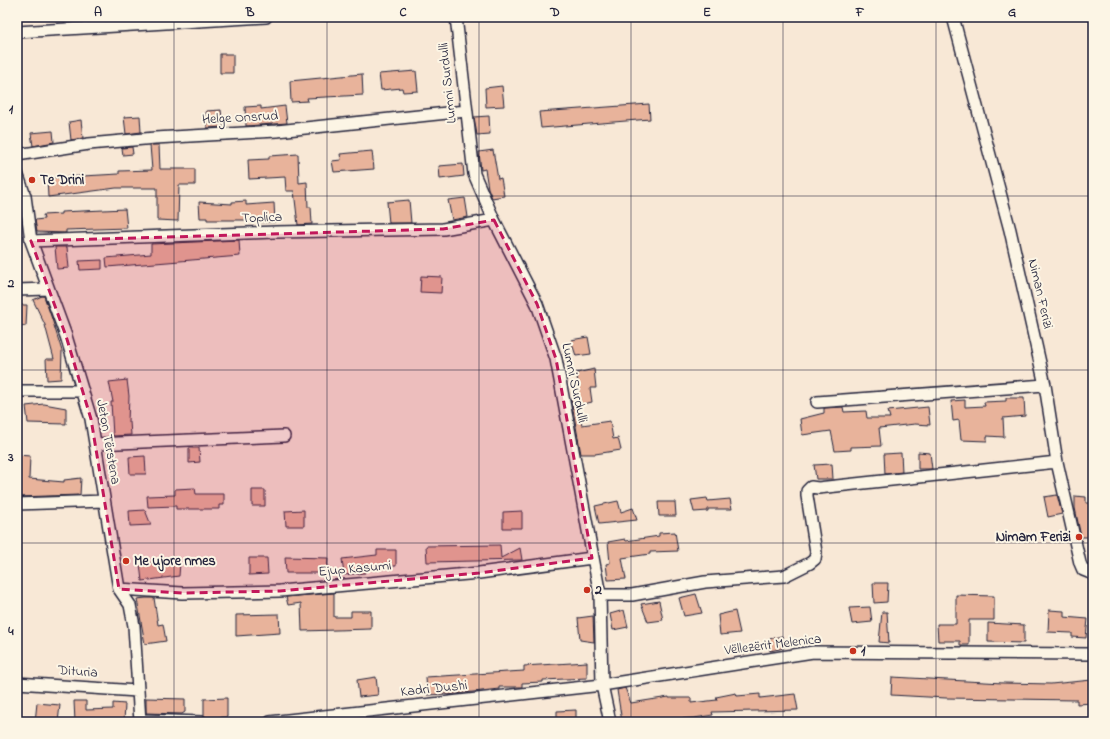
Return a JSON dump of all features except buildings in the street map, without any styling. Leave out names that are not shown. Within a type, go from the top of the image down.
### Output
[{"type":"street","points":[[17,32],[266,17]]},
{"type":"street","name":"Lumni Surdulli","points":[[456,17],[474,174],[494,220],[537,304],[556,359],[600,595],[602,685],[610,722]]},
{"type":"street","name":"Niman Ferizi","points":[[953,17],[1001,194],[1045,385],[1057,462],[1080,563],[1083,570],[1093,574]]},
{"type":"street","name":"Helge Onsrud","points":[[17,155],[89,144],[155,138],[277,131],[466,111]]},
{"type":"street","name":"Jeton Tërstena","points":[[17,173],[25,196],[31,241],[66,336],[91,419],[119,589],[130,605],[134,626],[137,667],[136,691],[140,721]]},
{"type":"street","name":"Toplica","points":[[31,241],[276,232],[443,229],[494,220]]},
{"type":"street","points":[[17,290],[48,289]]},
{"type":"street","points":[[817,402],[1045,385]]},
{"type":"street","points":[[17,391],[83,391]]},
{"type":"street","points":[[95,444],[284,436]]},
{"type":"street","points":[[600,595],[632,595],[705,582],[784,576],[810,563],[815,558],[816,552],[807,496],[807,491],[811,487],[818,488],[1057,462]]},
{"type":"street","points":[[17,504],[104,501]]},
{"type":"street","name":"Ejup Kasumi","points":[[119,589],[182,593],[280,591],[479,573],[592,558]]},
{"type":"street","name":"Vëllezërit Melenica","points":[[602,685],[813,652],[1093,654]]},
{"type":"street","name":"Dituria","points":[[17,683],[136,691]]},
{"type":"street","name":"Kadri Dushi","points":[[270,722],[602,685]]},
{"type":"street","points":[[140,721],[202,722]]},
{"type":"highlighted area","points":[[494,220],[537,304],[556,359],[592,558],[479,573],[280,591],[182,593],[119,589],[91,419],[66,336],[31,241],[443,229]]},
{"type":"place","name":"Te Drini","points":[[32,180]]},
{"type":"place","name":"Nimam Ferizi","points":[[1079,537]]},
{"type":"place","name":"Me ujore nmes","points":[[126,561]]},
{"type":"place","name":"2","points":[[587,590]]},
{"type":"place","name":"1","points":[[853,651]]}]
